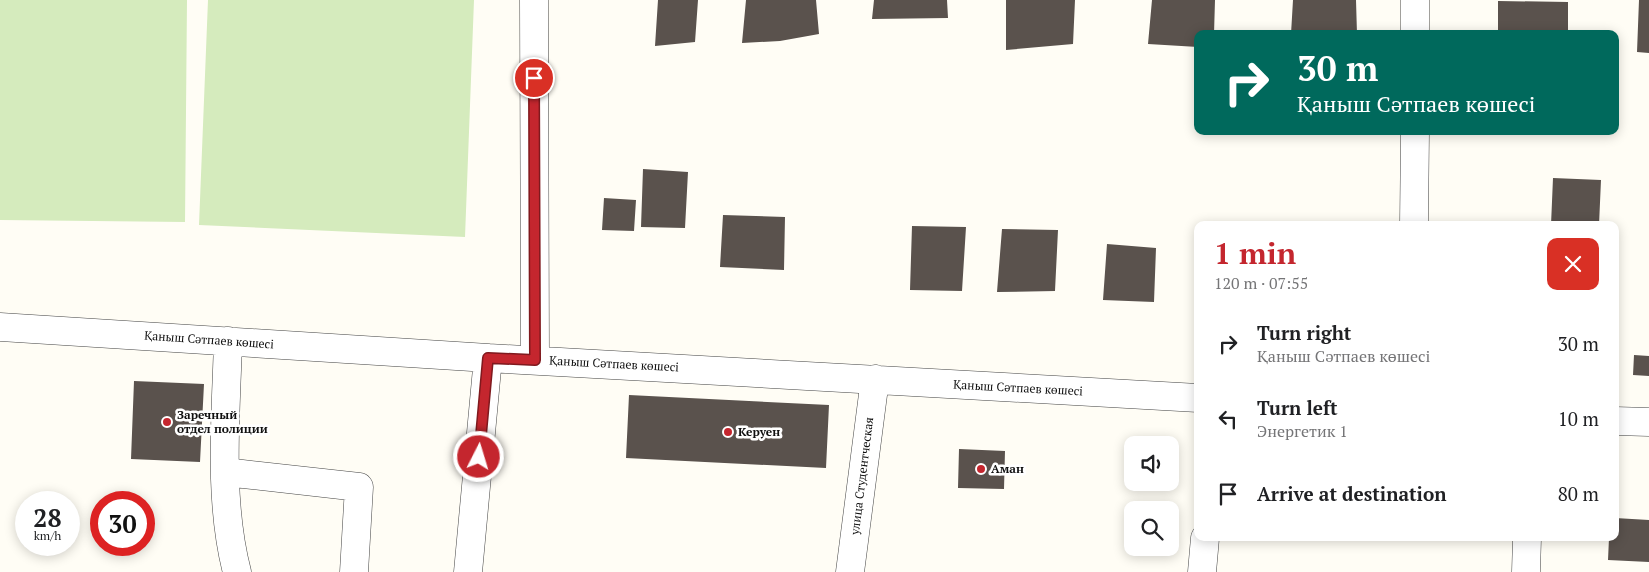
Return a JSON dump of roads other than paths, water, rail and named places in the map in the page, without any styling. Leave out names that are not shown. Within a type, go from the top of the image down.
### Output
[{"type":"street","points":[[534,0],[535,360]]},
{"type":"street","points":[[1415,0],[1415,30]]},
{"type":"street","points":[[1414,221],[1415,135]]},
{"type":"street","name":"Қаныш Сәтпаев көшесі","points":[[0,326],[488,358],[1194,398]]},
{"type":"street","points":[[228,341],[226,472],[228,530],[237,572]]},
{"type":"street","points":[[468,572],[488,358]]},
{"type":"street","name":"улица Студентческая","points":[[850,572],[875,380]]},
{"type":"street","points":[[1619,421],[1649,422]]},
{"type":"street","points":[[226,472],[358,487],[354,572]]},
{"type":"street","points":[[1202,572],[1205,541]]},
{"type":"street","points":[[1526,541],[1526,572]]},
{"type":"place","name":"Заречный отдел полиции","points":[[167,422]]},
{"type":"place","name":"Керуен","points":[[728,432]]},
{"type":"place","name":"Аман","points":[[981,469]]}]
